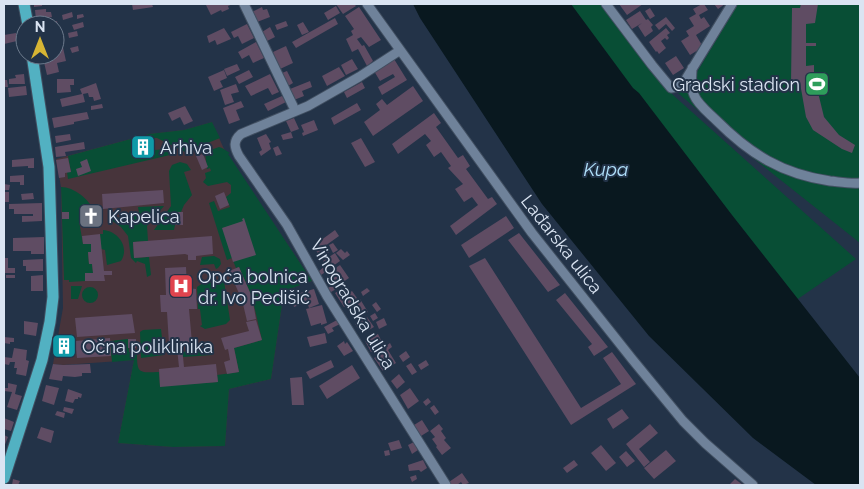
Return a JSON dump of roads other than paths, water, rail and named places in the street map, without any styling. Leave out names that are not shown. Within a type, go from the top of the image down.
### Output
[{"type":"main road","points":[[4,478],[42,360],[53,297],[48,167],[33,65]]},
{"type":"street","points":[[244,4],[293,106]]},
{"type":"street","name":"Lađarska ulica","points":[[367,4],[532,234],[664,398],[705,443],[754,485]]},
{"type":"street","points":[[606,4],[671,88],[678,87],[684,82],[732,4]]},
{"type":"street","name":"Vinogradska ulica","points":[[399,50],[318,100],[241,134],[235,140],[235,148],[286,225],[327,296],[446,485]]},
{"type":"street","points":[[692,68],[692,90],[696,99],[736,140],[760,157],[788,171],[816,179],[852,184],[860,183]]},
{"type":"water","name":"Kupa","points":[[413,4],[571,4],[633,88],[639,93],[860,378],[860,485],[816,485],[753,438],[649,336],[542,204],[420,18]]},
{"type":"place","name":"Gradski stadion","points":[[817,84]]},
{"type":"place","name":"Arhiva","points":[[143,147]]},
{"type":"place","name":"Kapelica","points":[[91,216]]},
{"type":"place","name":"Opća bolnica dr. Ivo Pedišić","points":[[181,286]]},
{"type":"place","name":"Očna poliklinika","points":[[64,346]]}]
